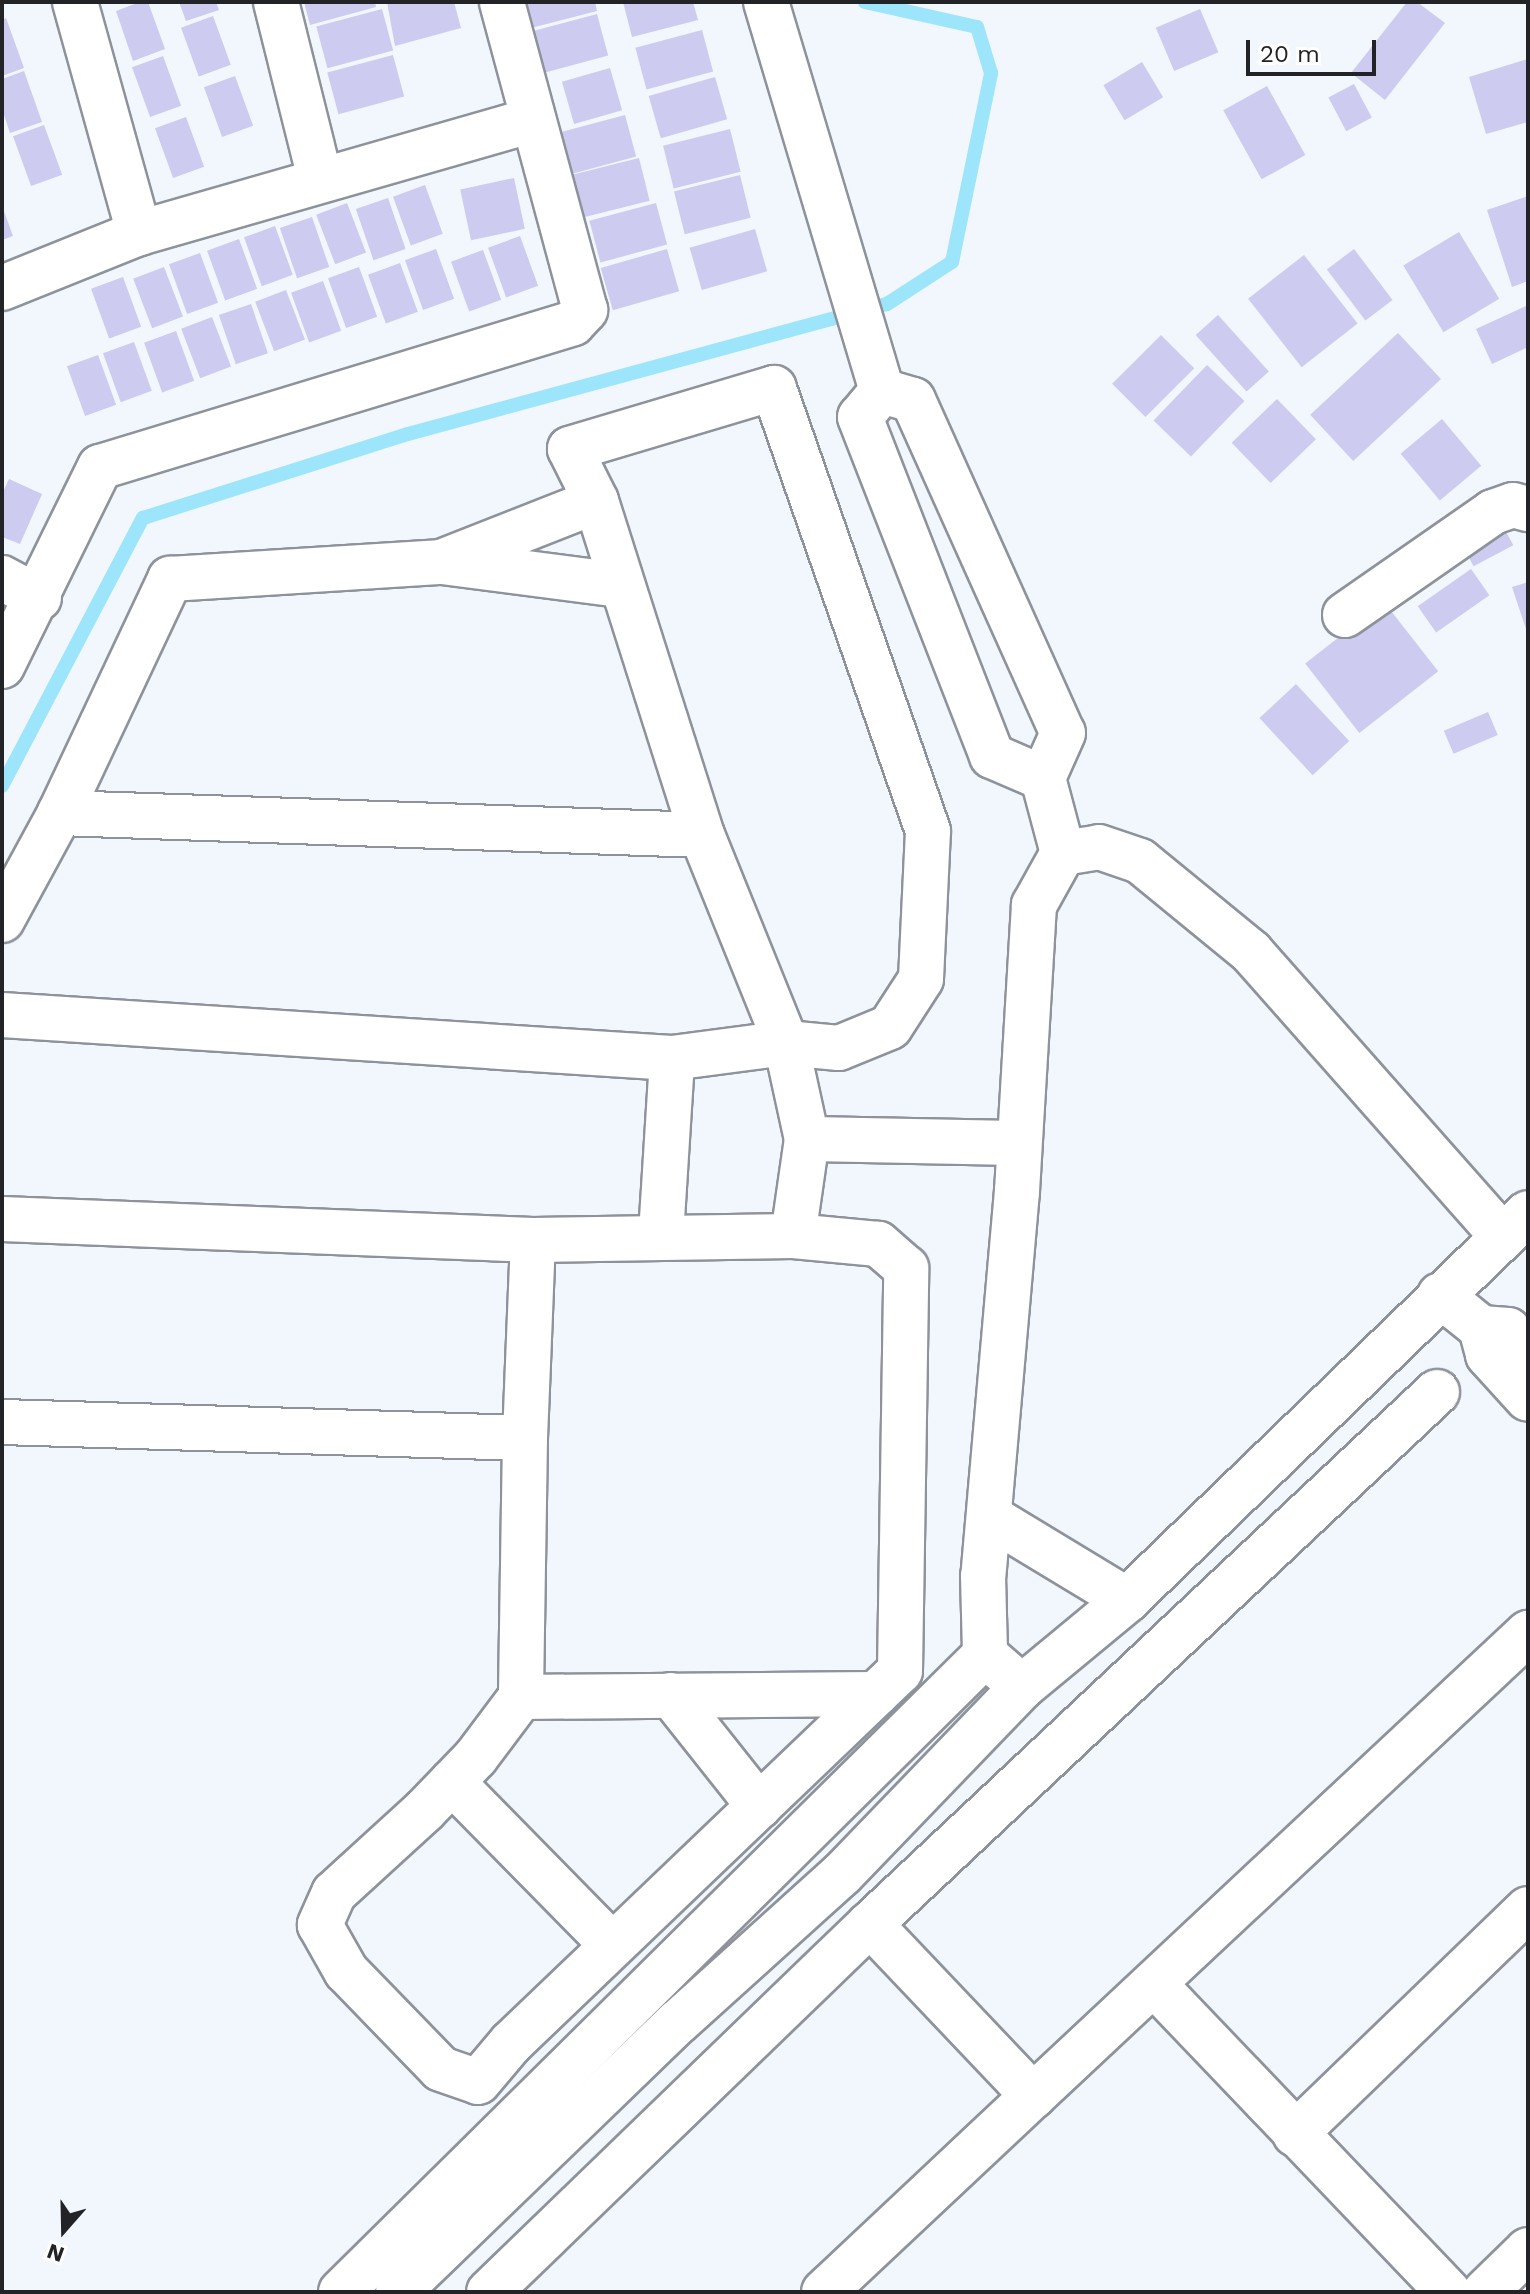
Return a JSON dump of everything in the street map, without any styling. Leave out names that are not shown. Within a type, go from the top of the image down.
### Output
[{"type":"street","points":[[75,2],[139,233]]},
{"type":"street","points":[[276,2],[320,179]]},
{"type":"street","points":[[2,666],[21,588],[100,467],[573,323],[585,310],[583,290],[502,2]]},
{"type":"street","points":[[341,2292],[985,1655],[983,1576],[1019,1143],[1034,905],[1063,853],[1043,778],[1063,733],[913,400],[877,373],[766,2]]},
{"type":"street","points":[[2,288],[139,233],[533,120]]},
{"type":"street","points":[[877,373],[860,417],[992,756],[1043,778]]},
{"type":"street","points":[[2,1015],[672,1058],[786,1043],[839,1048],[890,1027],[921,979],[928,831],[774,388],[570,449],[596,501],[620,585],[702,835],[786,1043],[807,1139],[793,1236]]},
{"type":"street","points":[[442,562],[596,501]]},
{"type":"street","points":[[1345,615],[1493,512],[1513,505],[1528,509]]},
{"type":"street","points":[[2,920],[60,813],[170,579],[442,562],[620,585]]},
{"type":"street","points":[[60,813],[702,835]]},
{"type":"street","points":[[398,2292],[656,2043],[842,1874],[1022,1687],[1127,1600],[1516,1225],[1251,952],[1140,861],[1099,847],[1063,853]]},
{"type":"street","points":[[661,1235],[672,1058]]},
{"type":"street","points":[[807,1139],[1019,1143]]},
{"type":"street","points":[[2,1219],[533,1240],[661,1235],[793,1236],[878,1244],[906,1268],[900,1671],[511,2043],[478,2082],[441,2069],[346,1971],[320,1925],[334,1893],[452,1782],[521,1697],[525,1438],[533,1240]]},
{"type":"street","points":[[1440,1295],[1481,1328],[1508,1330],[1528,1349]]},
{"type":"street","points":[[1481,1328],[1488,1355],[1528,1399]]},
{"type":"street","points":[[489,2292],[870,1924],[1437,1392]]},
{"type":"street","points":[[2,1422],[525,1438]]},
{"type":"street","points":[[990,1517],[1127,1600]]},
{"type":"street","points":[[824,2292],[1528,1633]]},
{"type":"street","points":[[985,1655],[1022,1687]]},
{"type":"street","points":[[521,1697],[876,1694]]},
{"type":"street","points":[[671,1695],[759,1806]]},
{"type":"street","points":[[452,1782],[612,1945]]},
{"type":"street","points":[[1295,2134],[1528,1909]]},
{"type":"street","points":[[870,1924],[1033,2096]]},
{"type":"street","points":[[1154,1984],[1448,2292]]},
{"type":"street","points":[[1485,2292],[1528,2250]]},
{"type":"building","points":[[148,2],[165,49],[133,61],[116,11]]},
{"type":"building","points":[[179,2],[216,2],[219,10],[186,21]]},
{"type":"building","points":[[304,2],[375,2],[376,7],[310,25]]},
{"type":"building","points":[[387,2],[454,2],[461,28],[395,46]]},
{"type":"building","points":[[524,2],[595,2],[597,11],[531,28]]},
{"type":"building","points":[[623,2],[693,2],[698,20],[632,37]]},
{"type":"building","points":[[1407,2],[1417,2],[1445,23],[1385,100],[1351,73]]},
{"type":"building","points":[[382,9],[393,51],[327,68],[316,27]]},
{"type":"building","points":[[1200,9],[1218,52],[1174,71],[1156,28]]},
{"type":"building","points":[[597,14],[608,56],[541,73],[530,32]]},
{"type":"building","points":[[213,16],[231,65],[199,76],[181,28]]},
{"type":"building","points":[[6,18],[24,68],[2,76],[2,20]]},
{"type":"building","points":[[702,30],[713,72],[646,89],[635,48]]},
{"type":"building","points":[[393,55],[404,97],[338,114],[327,73]]},
{"type":"building","points":[[163,56],[181,106],[150,117],[132,67]]},
{"type":"building","points":[[1528,59],[1528,122],[1486,134],[1469,77]]},
{"type":"building","points":[[1142,62],[1163,97],[1125,120],[1103,85]]},
{"type":"building","points":[[610,68],[622,110],[574,124],[562,82]]},
{"type":"building","points":[[24,71],[42,122],[10,133],[2,109],[2,79]]},
{"type":"building","points":[[235,76],[253,126],[222,137],[204,87]]},
{"type":"building","points":[[715,77],[727,119],[661,138],[649,96]]},
{"type":"building","points":[[1354,84],[1372,118],[1346,131],[1328,98]]},
{"type":"building","points":[[1267,86],[1305,155],[1262,179],[1223,110]]},
{"type":"building","points":[[625,115],[636,157],[569,174],[558,133]]},
{"type":"building","points":[[186,117],[204,167],[173,178],[155,128]]},
{"type":"building","points":[[44,125],[62,175],[31,186],[13,136]]},
{"type":"building","points":[[730,129],[741,172],[674,188],[663,146]]},
{"type":"building","points":[[639,158],[650,201],[583,217],[572,175]]},
{"type":"building","points":[[740,175],[751,218],[685,234],[674,191]]},
{"type":"building","points":[[514,178],[525,229],[471,240],[460,189]]},
{"type":"building","points":[[425,185],[443,234],[411,245],[393,197]]},
{"type":"building","points":[[1528,196],[1528,281],[1512,287],[1487,210]]},
{"type":"building","points":[[388,198],[406,249],[373,260],[356,209]]},
{"type":"building","points":[[347,203],[366,252],[335,264],[316,215]]},
{"type":"building","points":[[656,203],[667,245],[600,262],[589,221]]},
{"type":"building","points":[[2,206],[13,236],[2,240]]},
{"type":"building","points":[[312,217],[329,267],[297,278],[280,228]]},
{"type":"building","points":[[275,226],[293,275],[262,286],[244,237]]},
{"type":"building","points":[[755,229],[767,271],[702,290],[690,248]]},
{"type":"building","points":[[1459,232],[1499,299],[1443,332],[1403,265]]},
{"type":"building","points":[[520,236],[538,286],[506,297],[488,248]]},
{"type":"building","points":[[239,239],[257,289],[225,300],[207,251]]},
{"type":"building","points":[[436,249],[454,299],[423,310],[405,260]]},
{"type":"building","points":[[667,249],[679,291],[613,310],[601,268]]},
{"type":"building","points":[[1354,249],[1393,300],[1365,321],[1327,269]]},
{"type":"building","points":[[483,250],[501,300],[469,311],[451,262]]},
{"type":"building","points":[[200,253],[218,303],[187,314],[169,264]]},
{"type":"building","points":[[1304,255],[1358,324],[1302,367],[1248,299]]},
{"type":"building","points":[[400,263],[418,312],[386,323],[368,275]]},
{"type":"building","points":[[164,267],[183,316],[152,328],[133,279]]},
{"type":"building","points":[[359,267],[377,317],[346,328],[328,278]]},
{"type":"building","points":[[123,277],[141,327],[109,338],[91,289]]},
{"type":"building","points":[[323,281],[341,331],[309,342],[291,293]]},
{"type":"building","points":[[286,290],[305,339],[274,351],[255,302]]},
{"type":"building","points":[[251,304],[268,353],[236,364],[219,315]]},
{"type":"building","points":[[1528,305],[1528,347],[1492,364],[1476,329]]},
{"type":"building","points":[[1218,315],[1269,371],[1247,392],[1196,335]]},
{"type":"building","points":[[212,317],[231,366],[200,378],[181,329]]},
{"type":"building","points":[[176,331],[194,381],[162,392],[144,343]]},
{"type":"building","points":[[1398,333],[1441,379],[1353,461],[1310,415]]},
{"type":"building","points":[[1161,335],[1194,368],[1145,417],[1112,384]]},
{"type":"building","points":[[134,342],[152,391],[121,402],[103,353]]},
{"type":"building","points":[[98,355],[116,405],[85,416],[67,366]]},
{"type":"building","points":[[1207,365],[1244,401],[1191,457],[1154,420]]},
{"type":"building","points":[[1277,399],[1316,439],[1271,483],[1232,443]]},
{"type":"building","points":[[1442,419],[1481,466],[1440,500],[1401,454]]},
{"type":"building","points":[[9,479],[42,494],[20,544],[2,537],[2,494]]},
{"type":"building","points":[[1502,524],[1513,545],[1474,566],[1462,545]]},
{"type":"building","points":[[1471,569],[1489,595],[1436,632],[1418,606]]},
{"type":"building","points":[[1528,582],[1528,632],[1527,632],[1512,587]]},
{"type":"building","points":[[1384,602],[1438,671],[1359,733],[1305,664]]},
{"type":"building","points":[[1296,684],[1349,741],[1313,775],[1259,718]]},
{"type":"building","points":[[1488,712],[1498,735],[1454,754],[1444,731]]},
{"type":"waterway","points":[[2,786],[143,518],[408,434],[887,304],[952,262],[991,73],[977,27],[865,2]]}]
